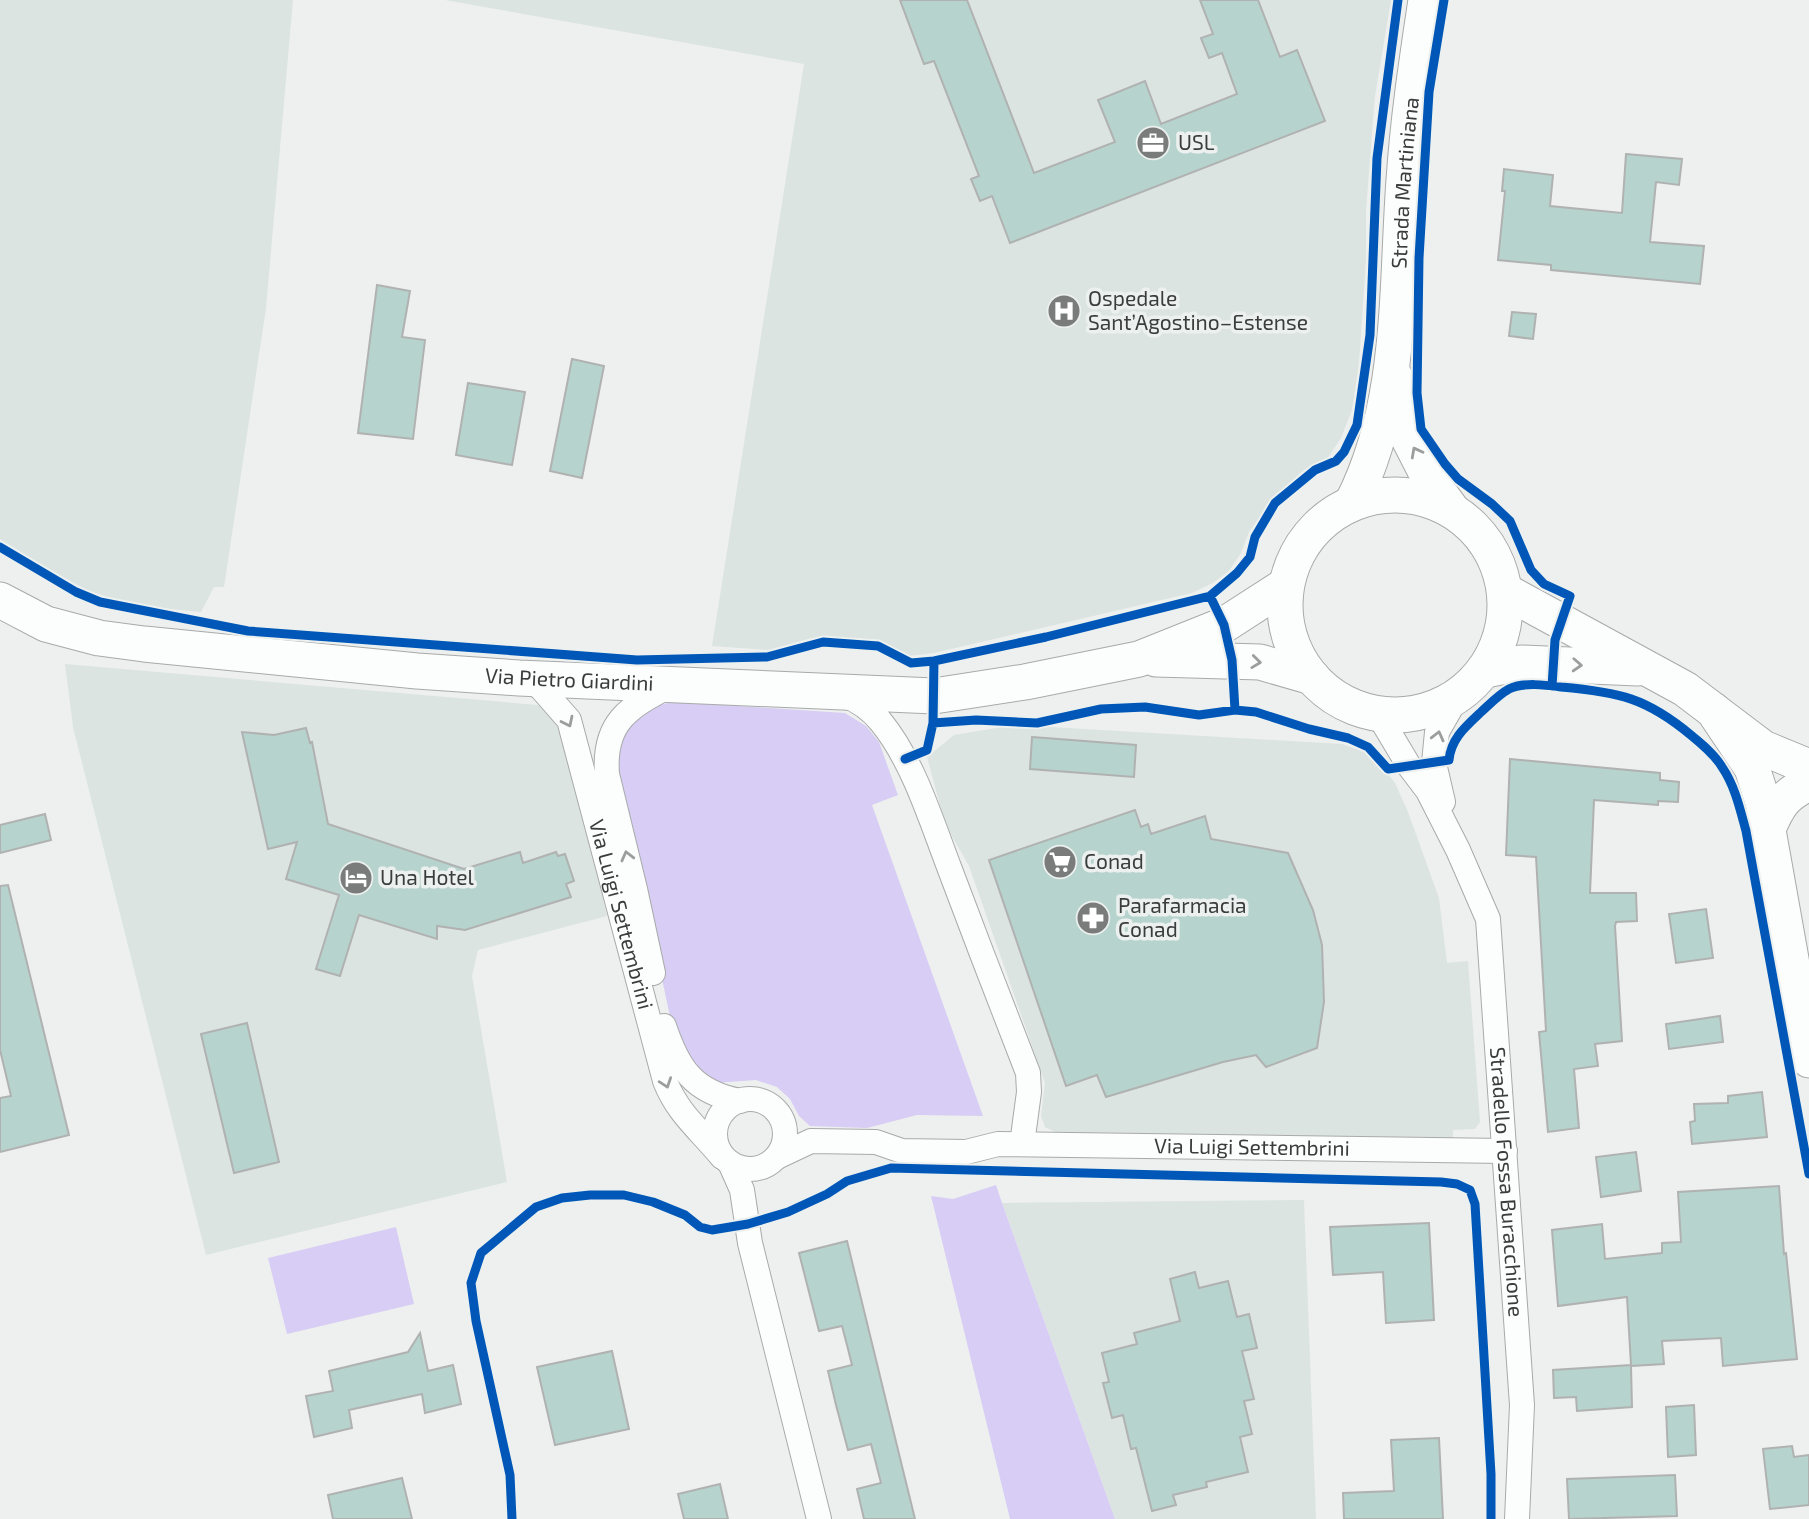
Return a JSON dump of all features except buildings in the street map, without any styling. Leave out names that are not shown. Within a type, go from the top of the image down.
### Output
[{"type":"main road","name":"Strada Martiniana","points":[[1352,503],[1362,484],[1393,366],[1404,178],[1426,0]]},
{"type":"main road","name":"Strada Martiniana","points":[[1393,366],[1406,433],[1430,480],[1452,510]]},
{"type":"main road","name":"Via Pietro Giardini","points":[[1402,494],[1427,499],[1452,510],[1474,528],[1494,555],[1505,591],[1503,629],[1496,651],[1485,670],[1457,697],[1440,706],[1400,715],[1378,714],[1346,704],[1327,692],[1312,677],[1299,659],[1291,640],[1285,613],[1286,585],[1299,551],[1321,523],[1352,503],[1377,495],[1402,494]]},
{"type":"main road","name":"Via Pietro Giardini","points":[[2,599],[46,624],[99,638],[519,678],[934,696],[1025,682],[1139,659],[1224,625],[1286,585]]},
{"type":"main road","points":[[1505,591],[1685,689],[1763,748],[1809,767]]},
{"type":"main road","name":"Via Pietro Giardini","points":[[1139,659],[1260,662],[1312,677]]},
{"type":"main road","points":[[1485,670],[1521,663],[1648,669]]},
{"type":"main road","points":[[1713,710],[1752,768],[1763,802],[1809,1060]]},
{"type":"main road","points":[[1768,830],[1777,806],[1792,791],[1809,783]]},
{"type":"street","name":"Via Luigi Settembrini","points":[[519,678],[540,687],[569,720],[665,1081],[675,1105],[686,1120],[726,1160],[742,1190],[750,1243],[819,1519]]},
{"type":"street","name":"Via Luigi Settembrini","points":[[672,684],[636,705],[618,722],[607,744],[607,774],[670,1043],[687,1074],[697,1085],[715,1095],[740,1101]]},
{"type":"street","points":[[835,691],[859,701],[880,720],[905,760],[933,824],[1028,1073],[1029,1092],[1010,1144]]},
{"type":"street","points":[[1457,697],[1437,732],[1434,762],[1458,850]]},
{"type":"street","points":[[1378,714],[1409,766],[1428,791],[1458,850]]},
{"type":"street","name":"Stradello Fossa Buracchione","points":[[1458,850],[1488,919],[1522,1405],[1517,1519]]},
{"type":"street","points":[[782,1120],[785,1139],[774,1160],[750,1170],[739,1168],[726,1160],[714,1135],[716,1124],[729,1105],[740,1101],[760,1101],[776,1111],[798,1134],[811,1141]]},
{"type":"street","name":"Via Luigi Settembrini","points":[[747,1214],[754,1192],[774,1160],[811,1141],[876,1142],[902,1151],[966,1152],[1010,1144],[1505,1151]]},
{"type":"shaded area","points":[[0,0],[293,0],[266,308],[224,587],[214,587],[201,612],[131,605],[87,590],[0,539]]},
{"type":"shaded area","name":"Ospedale Sant’Agostino–Estense","points":[[445,0],[1391,0],[1375,96],[1366,210],[1366,260],[1359,363],[1352,410],[1341,438],[1327,459],[1304,470],[1277,494],[1249,532],[1241,553],[1229,571],[1213,583],[1192,593],[934,653],[909,656],[875,639],[812,638],[769,650],[712,646],[804,64]]},
{"type":"shaded area","points":[[65,664],[538,705],[552,714],[562,729],[568,749],[607,916],[478,950],[472,976],[507,1182],[206,1255],[73,727]]},
{"type":"shaded area","points":[[683,700],[845,713],[866,726],[879,742],[898,795],[872,805],[983,1116],[917,1115],[867,1128],[810,1126],[799,1116],[790,1099],[777,1087],[756,1080],[715,1083],[706,1079],[674,1035],[617,769],[618,743],[634,722],[658,705]]},
{"type":"shaded area","points":[[1014,725],[1342,744],[1365,752],[1379,763],[1395,783],[1408,812],[1439,898],[1447,963],[1468,961],[1480,1122],[1475,1129],[1453,1130],[1453,1138],[1055,1132],[1045,1127],[1041,1116],[1045,1083],[969,866],[945,824],[927,757],[954,735]]},
{"type":"shaded area","points":[[996,1185],[1115,1519],[1010,1519],[931,1196],[953,1199]]},
{"type":"shaded area","points":[[1304,1200],[1316,1519],[1115,1519],[1002,1203]]},
{"type":"shaded area","points":[[396,1227],[414,1304],[287,1334],[268,1258]]},
{"type":"cycle path","points":[[0,547],[76,592],[100,602],[248,631],[637,660],[767,657],[823,642],[878,646],[911,663],[934,661],[1046,637],[1210,596],[1237,573],[1250,557],[1255,537],[1275,503],[1315,470],[1336,461],[1344,452],[1357,425],[1370,335],[1377,158],[1398,0]]},
{"type":"cycle path","points":[[1444,0],[1429,92],[1419,258],[1417,393],[1421,429],[1458,479],[1510,521],[1531,570],[1544,584],[1570,596],[1555,640],[1552,686]]},
{"type":"cycle path","points":[[1210,596],[1224,625],[1232,660],[1235,710]]},
{"type":"cycle path","points":[[905,759],[927,750],[933,723],[934,661]]},
{"type":"cycle path","points":[[933,723],[976,720],[1037,723],[1101,709],[1145,707],[1199,715],[1235,710],[1256,712],[1348,738],[1368,747],[1388,769],[1449,760],[1453,746],[1464,728],[1497,697],[1515,687],[1542,685],[1600,691],[1646,705],[1676,723],[1712,754],[1727,774],[1737,798],[1746,831],[1809,1174]]},
{"type":"cycle path","points":[[512,1519],[510,1475],[476,1321],[471,1283],[481,1253],[536,1207],[562,1198],[624,1195],[653,1202],[685,1215],[700,1227],[712,1230],[748,1224],[788,1212],[827,1194],[847,1181],[891,1168],[1441,1182],[1457,1184],[1470,1190],[1475,1204],[1491,1474],[1491,1519]]},
{"type":"place","name":"USL","points":[[1153,143]]},
{"type":"place","name":"Ospedale Sant’Agostino–Estense","points":[[1064,311]]},
{"type":"place","name":"Conad","points":[[1060,862]]},
{"type":"place","name":"Una Hotel","points":[[356,878]]},
{"type":"place","name":"Parafarmacia Conad","points":[[1093,918]]}]
